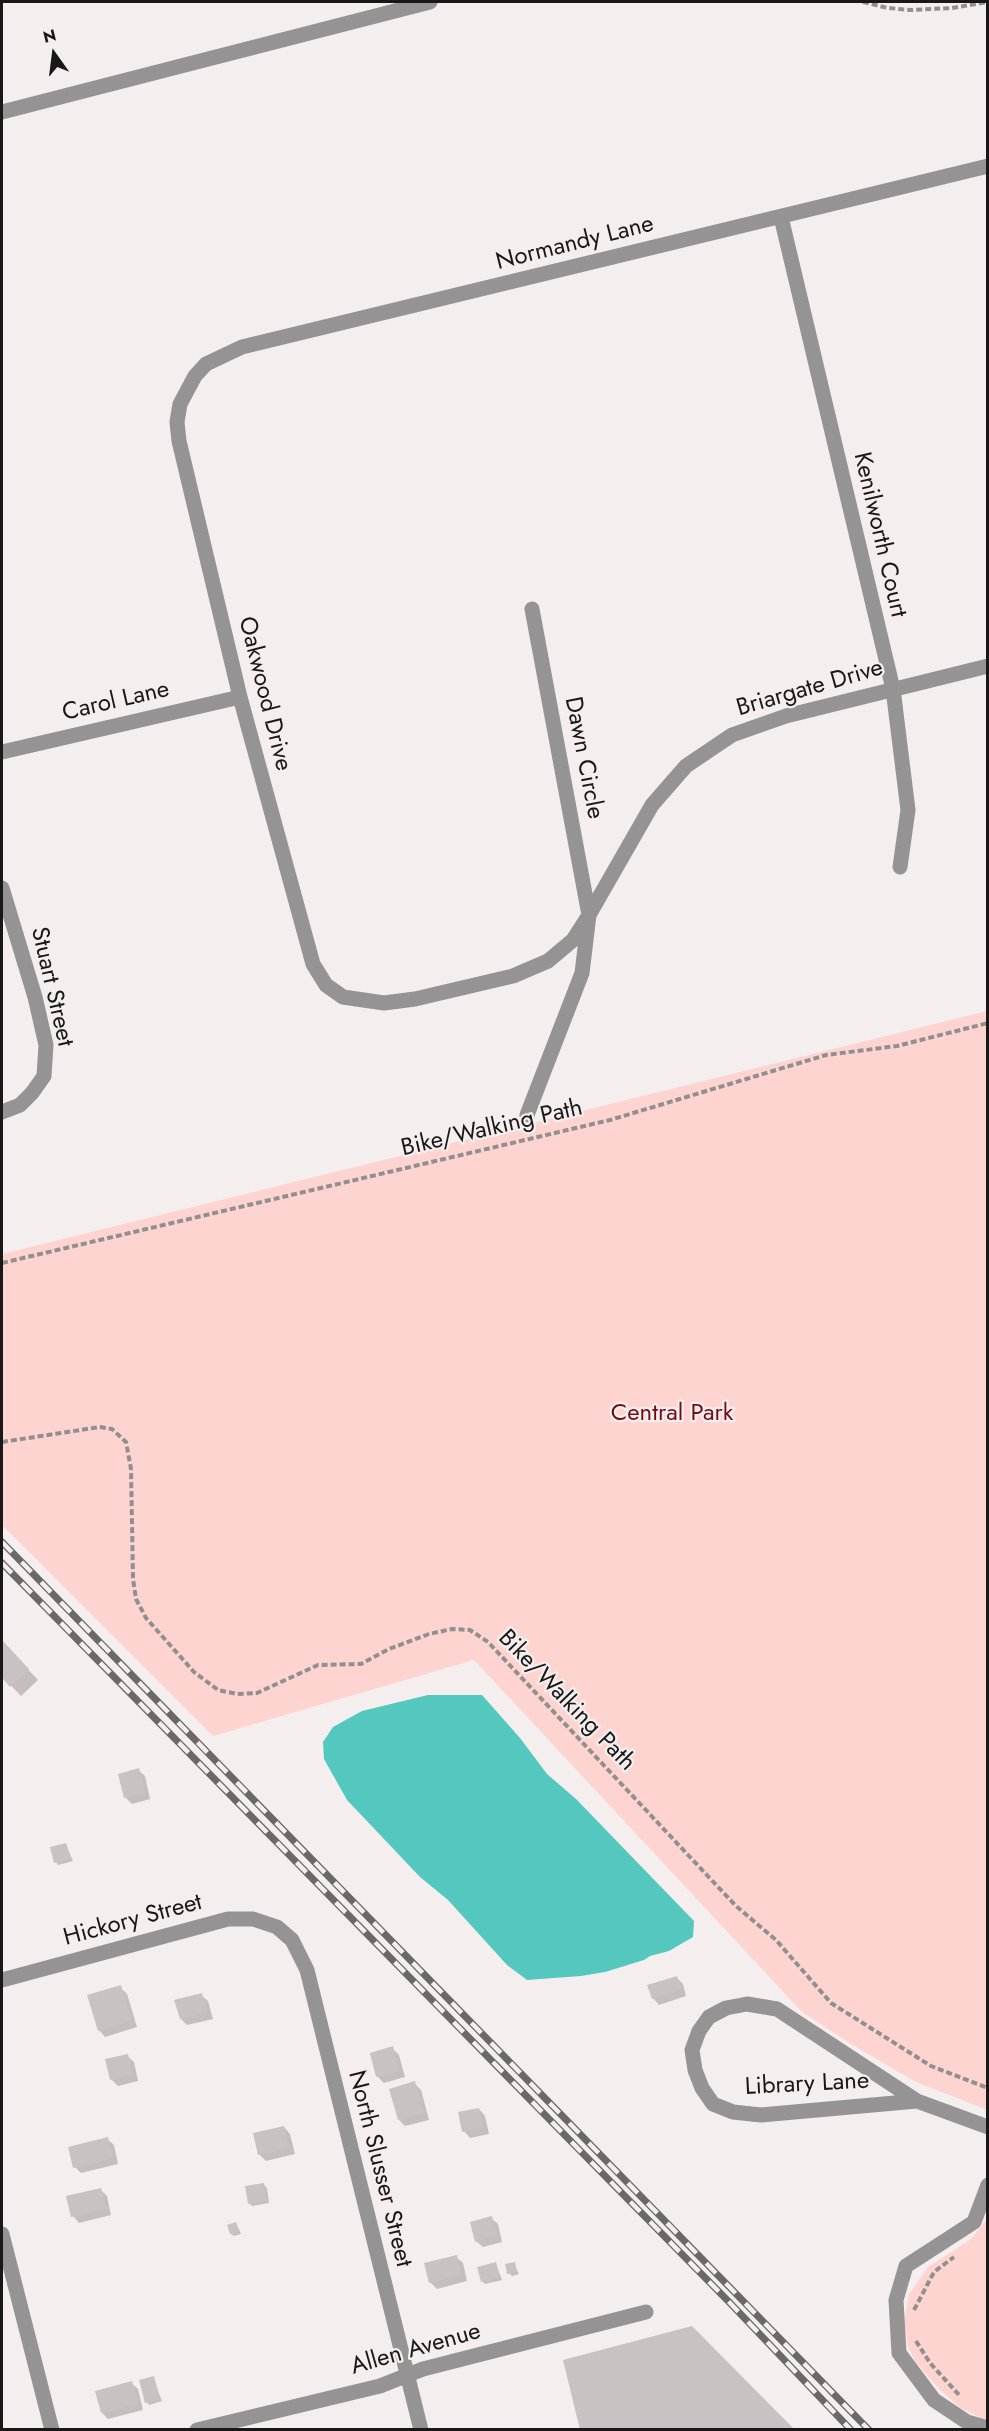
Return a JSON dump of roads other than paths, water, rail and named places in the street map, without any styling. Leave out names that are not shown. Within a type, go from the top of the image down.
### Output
[{"type":"street","points":[[2,112],[430,2]]},
{"type":"street","name":"Normandy Lane","points":[[186,389],[206,364],[242,347],[987,166]]},
{"type":"street","name":"Kenilworth Court","points":[[781,217],[892,689],[908,810],[900,867]]},
{"type":"street","name":"Oakwood Drive","points":[[186,389],[180,404],[177,422],[179,441],[240,697],[313,964],[326,985],[343,998]]},
{"type":"street","name":"Dawn Circle","points":[[532,609],[589,915]]},
{"type":"street","name":"Briargate Drive","points":[[343,998],[384,1003],[415,999],[513,976],[548,961],[573,940],[652,805],[686,766],[732,735],[786,716],[987,666]]},
{"type":"street","name":"Carol Lane","points":[[2,752],[240,697]]},
{"type":"street","name":"Stuart Street","points":[[2,888],[35,997],[46,1045],[44,1076],[20,1105],[2,1112]]},
{"type":"street","name":"Briargate Drive","points":[[528,1115],[582,973],[589,915]]},
{"type":"street","name":"Hickory Street","points":[[2,1980],[228,1919],[254,1919],[277,1927]]},
{"type":"street","name":"North Slusser Street","points":[[277,1927],[292,1940],[307,1970],[421,2430]]},
{"type":"street","name":"Library Lane","points":[[917,2101],[761,2115],[733,2112],[713,2103],[707,2096],[695,2070],[692,2050],[699,2031],[709,2017],[726,2008],[747,2004],[777,2009],[917,2101],[987,2127]]},
{"type":"street","points":[[987,2185],[974,2222],[906,2266],[896,2300],[898,2353],[934,2400],[967,2422],[987,2428]]},
{"type":"street","points":[[2,2234],[52,2430]]},
{"type":"street","name":"Allen Avenue","points":[[197,2430],[380,2385],[423,2369],[646,2312]]},
{"type":"water","points":[[428,1695],[482,1695],[520,1738],[547,1774],[576,1799],[694,1921],[693,1937],[669,1951],[644,1960],[605,1972],[581,1976],[527,1980],[507,1965],[448,1900],[420,1877],[347,1800],[324,1759],[323,1742],[333,1727],[362,1711]]},
{"type":"railway","points":[[2,1542],[869,2430]]},
{"type":"railway","points":[[2,1563],[731,2304],[851,2430]]},
{"type":"park label","name":"Central Park","points":[[672,1414]]}]
